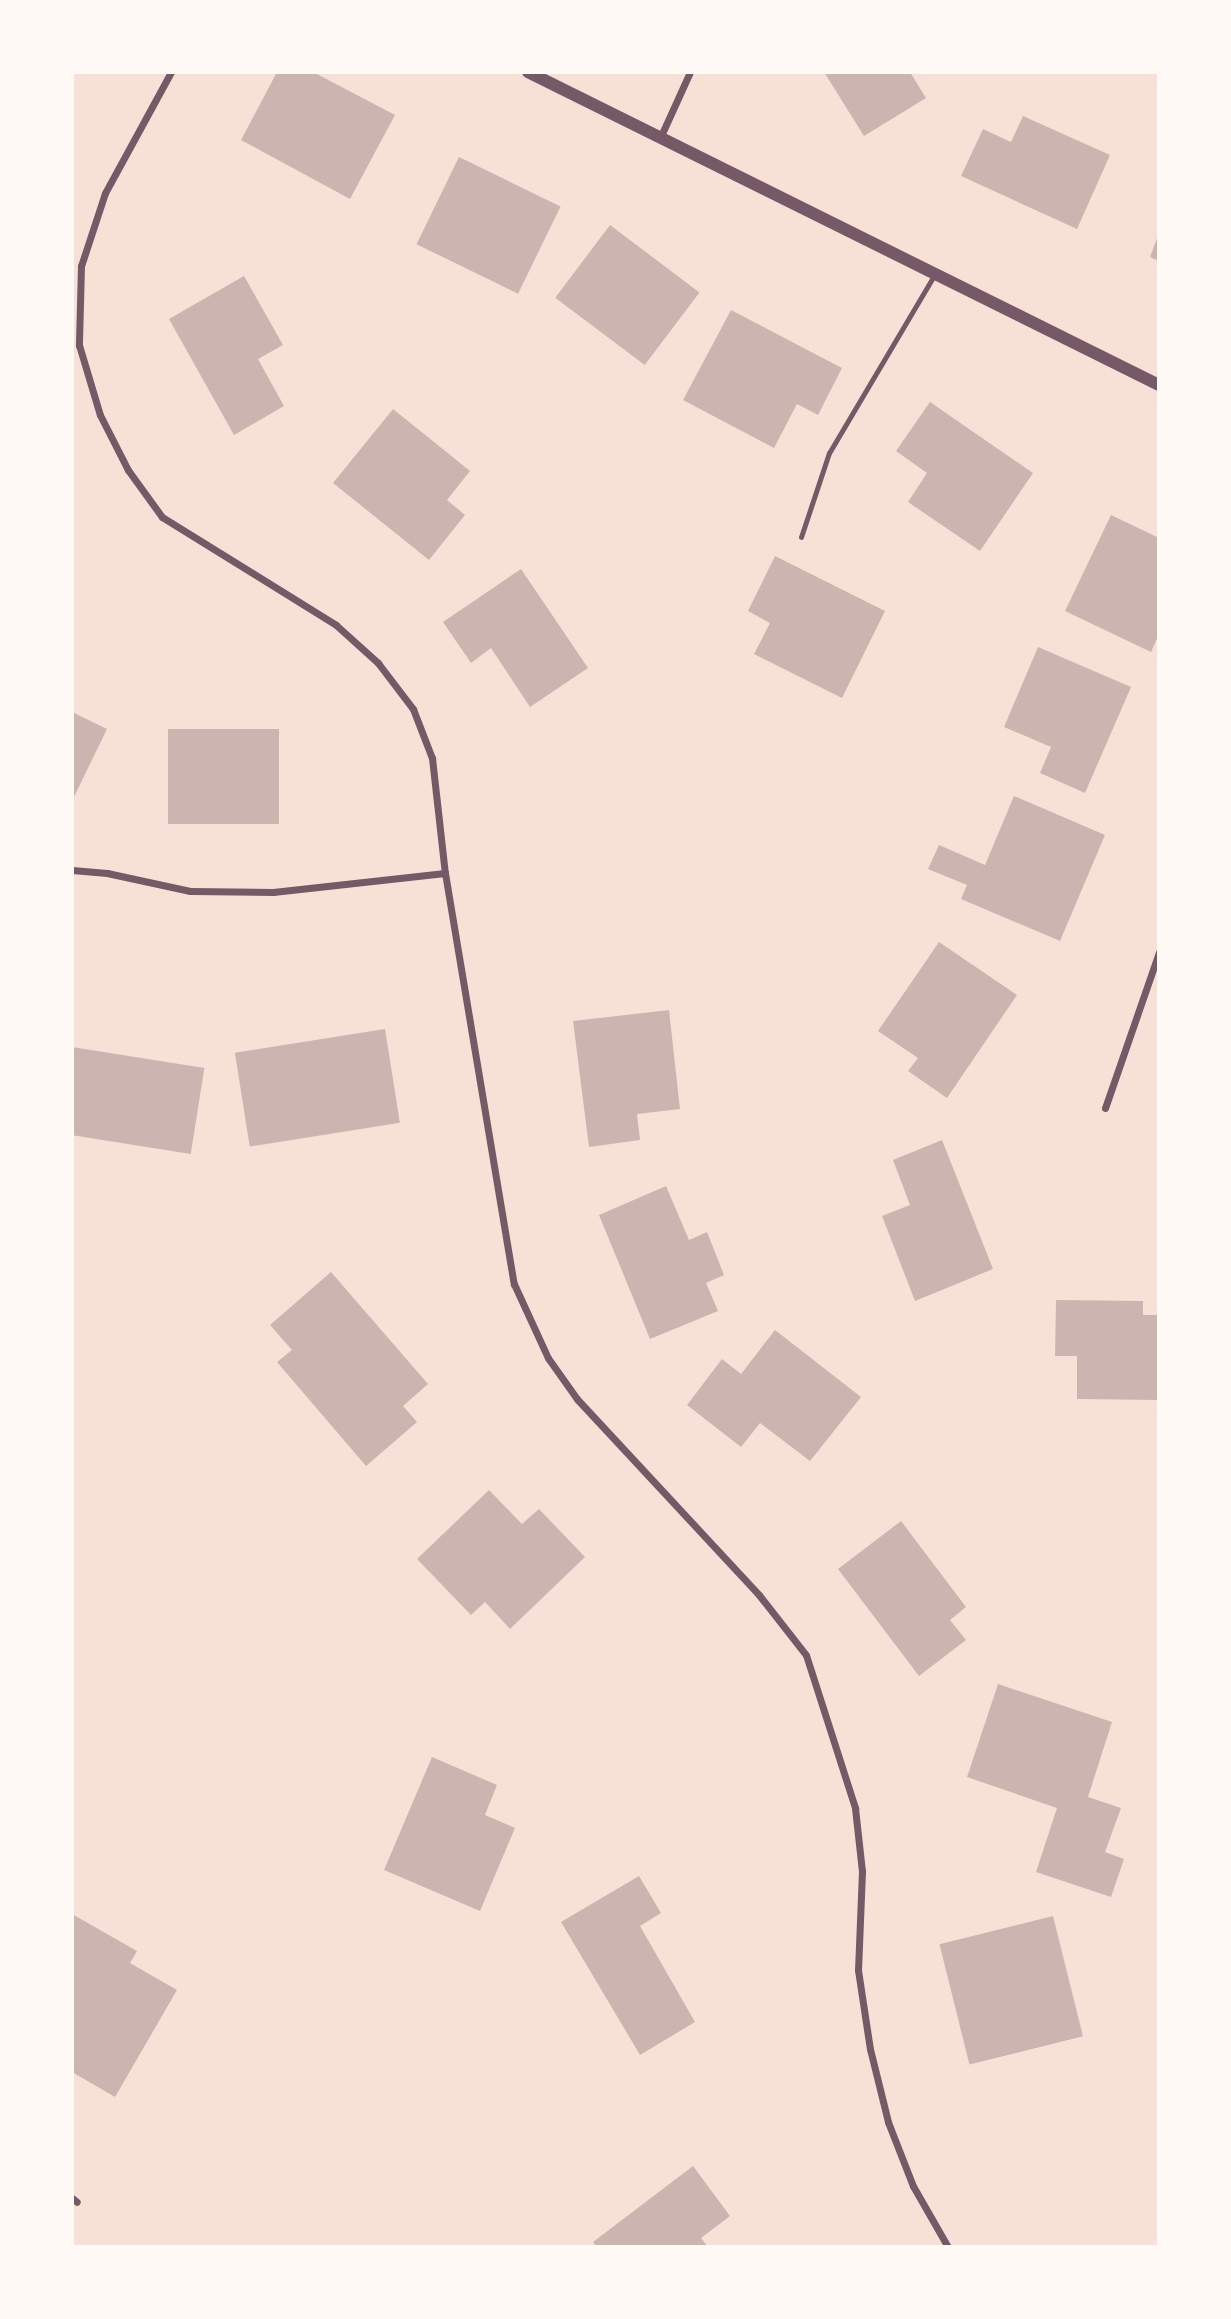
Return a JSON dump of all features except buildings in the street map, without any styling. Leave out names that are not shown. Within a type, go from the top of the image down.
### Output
[{"type":"street","points":[[171,72],[105,193],[80,266],[79,345],[100,415],[128,470],[162,517],[336,625],[385,672],[413,709],[432,758],[446,873],[514,1284],[548,1358],[577,1399],[759,1595],[806,1655],[855,1808],[862,1871],[858,1970],[870,2049],[882,2098],[913,2186],[948,2247]]},
{"type":"street","points":[[528,72],[1159,385]]},
{"type":"street","points":[[660,138],[690,72]]},
{"type":"street","points":[[72,870],[107,873],[190,891],[273,892],[446,873]]},
{"type":"street","points":[[1105,1108],[1159,952]]},
{"type":"lane","points":[[801,537],[829,453],[935,274]]}]
